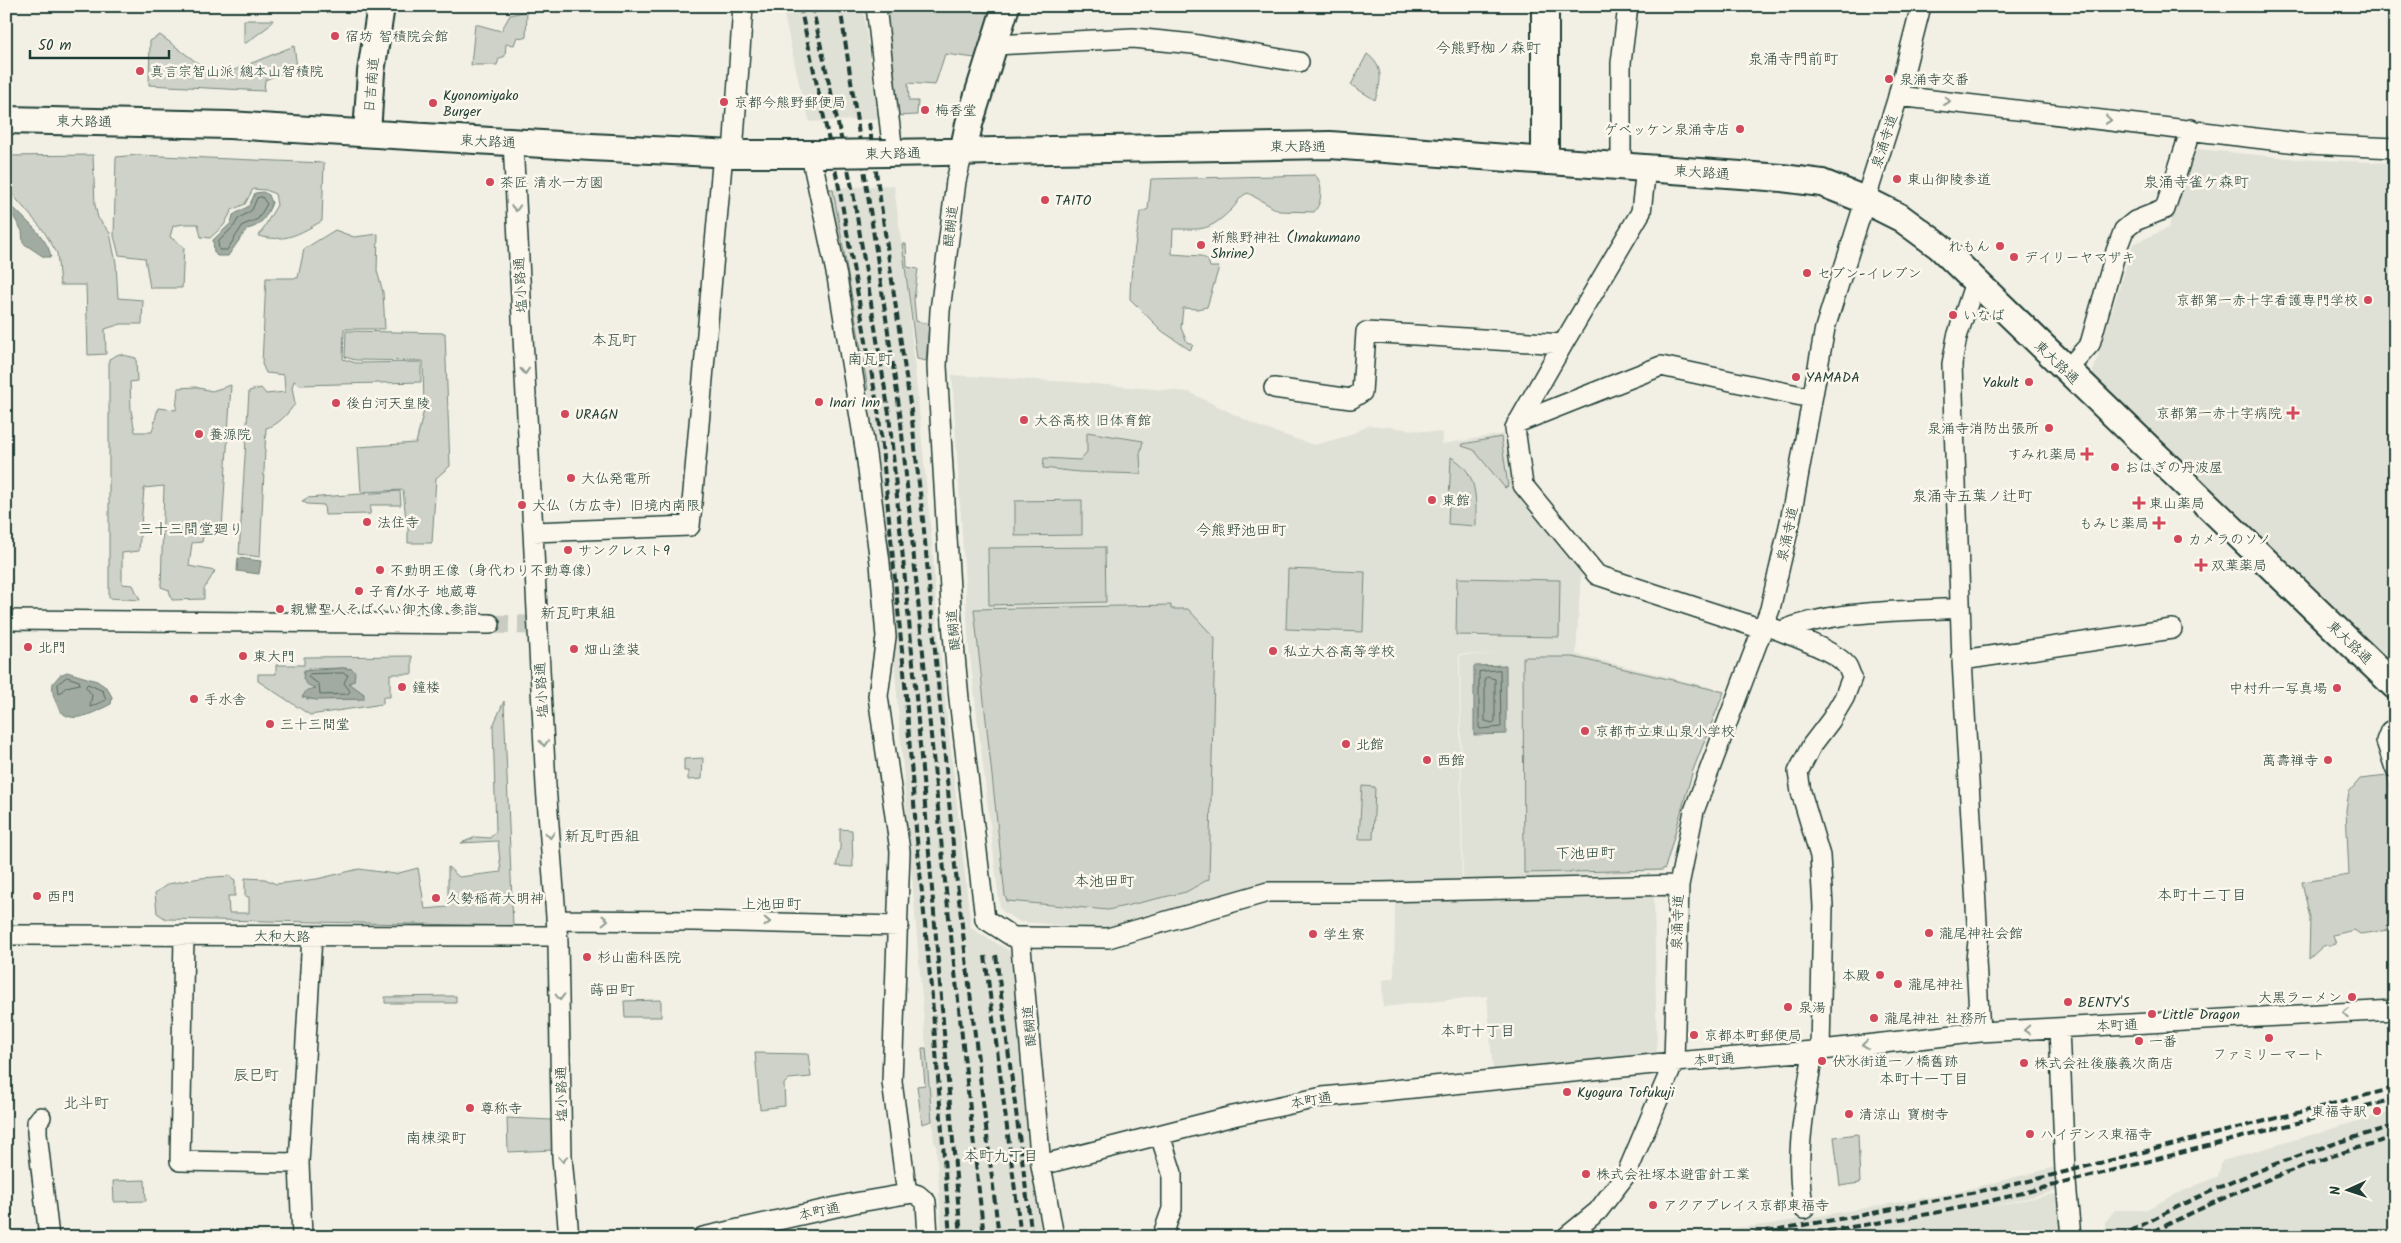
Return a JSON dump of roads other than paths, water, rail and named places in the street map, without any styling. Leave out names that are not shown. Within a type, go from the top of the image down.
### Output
[{"type":"main road","name":"日吉南道","points":[[367,133],[371,72],[381,6]]},
{"type":"main road","name":"醍醐道","points":[[963,152],[969,124],[1006,6]]},
{"type":"main road","points":[[1545,6],[1545,161]]},
{"type":"main road","name":"東大路通","points":[[6,120],[229,125],[728,153],[817,154],[1323,145],[1782,178],[1822,183],[1865,200],[1900,218],[1939,246],[2066,372],[2395,686]]},
{"type":"street","points":[[533,532],[690,526],[743,6]]},
{"type":"street","points":[[876,6],[890,153]]},
{"type":"street","points":[[1628,6],[1621,63],[1633,167],[1641,212],[1517,423],[1514,432],[1523,485],[1597,575],[1769,628],[1833,655],[1847,666],[1852,677],[1844,698],[1831,720],[1812,745],[1798,772],[1801,792],[1820,856],[1823,907],[1817,1051],[1800,1151],[1800,1190],[1804,1209]]},
{"type":"street","name":"泉涌寺道","points":[[1674,1062],[1679,886],[1694,811],[1769,628],[1770,609],[1790,522],[1811,398],[1827,319],[1898,96],[1921,6]]},
{"type":"street","points":[[995,44],[1133,38],[1193,44],[1299,62]]},
{"type":"street","points":[[1898,96],[2306,144],[2395,148]]},
{"type":"street","points":[[2066,372],[2090,344],[2116,251],[2124,230],[2135,221],[2165,209],[2191,129]]},
{"type":"street","name":"塩小路通","points":[[513,142],[533,532],[532,625],[557,928],[562,1156],[569,1237]]},
{"type":"street","name":"醍醐道","points":[[963,152],[956,181],[936,351],[952,623],[985,919],[1013,937],[1020,937],[1041,1165],[1054,1237]]},
{"type":"street","points":[[817,154],[866,454],[880,564],[886,637],[878,696],[900,851],[899,926],[892,1082],[907,1194],[918,1194],[926,1202],[928,1237]]},
{"type":"street","points":[[1975,282],[1957,337],[1952,364],[1962,660],[1978,941],[1976,960],[1980,1032]]},
{"type":"street","points":[[1274,388],[1350,399],[1362,392],[1366,332],[1563,344]]},
{"type":"street","points":[[1517,423],[1661,366],[1811,398]]},
{"type":"street","points":[[1769,628],[1835,616],[1960,608]]},
{"type":"street","points":[[6,620],[490,624]]},
{"type":"street","points":[[1962,660],[2172,629]]},
{"type":"street","points":[[2395,729],[2390,731],[2386,741],[2395,768]]},
{"type":"street","points":[[1020,937],[1108,938],[1268,892],[1391,892],[1679,886]]},
{"type":"street","name":"大和大路","points":[[6,935],[312,936],[714,921],[899,926]]},
{"type":"street","points":[[184,935],[180,1161],[299,1163]]},
{"type":"street","points":[[302,1237],[299,1163],[312,936]]},
{"type":"street","name":"本町通","points":[[1041,1165],[1323,1097],[1674,1062],[1817,1051],[1980,1032],[2395,1010]]},
{"type":"street","points":[[2059,1028],[2065,1171],[2071,1237]]},
{"type":"street","points":[[1566,1237],[1598,1211],[1627,1173],[1674,1062]]},
{"type":"street","points":[[41,1117],[37,1122],[37,1133],[49,1237]]},
{"type":"street","points":[[1160,1135],[1172,1173],[1172,1209],[1162,1237]]},
{"type":"street","points":[[1587,1237],[1612,1214],[1625,1191],[1627,1173]]},
{"type":"street","name":"本町通","points":[[703,1237],[907,1194]]},
{"type":"water","points":[[263,192],[269,195],[272,203],[263,220],[256,226],[247,229],[228,256],[217,256],[214,252],[213,240],[231,223],[233,215],[249,206],[255,193]]},
{"type":"water","points":[[9,209],[15,209],[37,231],[46,243],[51,257],[44,257],[23,243],[22,231]]},
{"type":"water","points":[[238,558],[261,561],[259,574],[237,571]]},
{"type":"water","points":[[1506,665],[1506,734],[1474,735],[1474,666]]},
{"type":"water","points":[[352,669],[355,672],[354,681],[349,683],[364,694],[364,699],[316,700],[302,697],[307,690],[316,688],[308,685],[303,679],[304,671]]},
{"type":"water","points":[[67,672],[97,681],[107,688],[112,697],[111,704],[80,717],[66,715],[60,710],[53,695],[53,683],[60,675]]},
{"type":"tunnel","points":[[490,624],[527,625]]},
{"type":"railway","points":[[800,6],[840,192],[879,416],[904,671],[950,1237]]},
{"type":"railway","points":[[812,6],[853,192],[889,414],[914,673],[961,1237]]},
{"type":"railway","points":[[840,6],[900,413],[945,881],[984,1237]]},
{"type":"railway","points":[[869,123],[911,411],[955,866],[999,1237]]},
{"type":"railway","points":[[996,955],[1032,1237]]},
{"type":"railway","points":[[985,956],[1021,1237]]},
{"type":"railway","points":[[1731,1237],[1863,1215],[2025,1182],[2395,1088]]},
{"type":"railway","points":[[1792,1237],[1908,1218],[1977,1204],[2395,1099]]},
{"type":"railway","points":[[2120,1237],[2219,1187],[2288,1159],[2395,1126]]},
{"type":"railway","points":[[2143,1237],[2204,1207],[2266,1180],[2362,1146],[2395,1137]]},
{"type":"place","name":"宿坊 智積院会館","points":[[335,36]]},
{"type":"place","name":"真言宗智山派 總本山智積院","points":[[140,71]]},
{"type":"place","name":"泉涌寺交番","points":[[1889,79]]},
{"type":"place","name":"京都今熊野郵便局","points":[[724,102]]},
{"type":"place","name":"Kyonomiyako Burger","points":[[433,103]]},
{"type":"place","name":"梅香堂","points":[[925,110]]},
{"type":"place","name":"ゲベッケン泉涌寺店","points":[[1740,129]]},
{"type":"place","name":"東山御陵参道","points":[[1897,179]]},
{"type":"place","name":"茶匠 清水一方園","points":[[490,182]]},
{"type":"place","name":"TAITO","points":[[1045,200]]},
{"type":"place","name":"新熊野神社 (Imakumano Shrine)","points":[[1201,245]]},
{"type":"place","name":"れもん","points":[[2000,246]]},
{"type":"place","name":"デイリーヤマザキ","points":[[2014,257]]},
{"type":"place","name":"セブン-イレブン","points":[[1807,273]]},
{"type":"place","name":"京都第一赤十字看護専門学校","points":[[2368,300]]},
{"type":"place","name":"いなば","points":[[1953,315]]},
{"type":"place","name":"YAMADA","points":[[1796,377]]},
{"type":"place","name":"Yakult","points":[[2029,382]]},
{"type":"place","name":"Inari Inn","points":[[819,402]]},
{"type":"place","name":"後白河天皇陵","points":[[336,403]]},
{"type":"place","name":"京都第一赤十字病院","points":[[2293,413]]},
{"type":"place","name":"URAGN","points":[[565,414]]},
{"type":"place","name":"大谷高校 旧体育館","points":[[1024,420]]},
{"type":"place","name":"泉涌寺消防出張所","points":[[2049,428]]},
{"type":"place","name":"養源院","points":[[199,434]]},
{"type":"place","name":"すみれ薬局","points":[[2087,454]]},
{"type":"place","name":"おはぎの丹波屋","points":[[2115,467]]},
{"type":"place","name":"大仏発電所","points":[[571,478]]},
{"type":"place","name":"東館","points":[[1432,500]]},
{"type":"place","name":"東山薬局","points":[[2139,503]]},
{"type":"place","name":"大仏（方広寺）旧境内南限","points":[[522,505]]},
{"type":"place","name":"法住寺","points":[[367,522]]},
{"type":"place","name":"もみじ薬局","points":[[2159,523]]},
{"type":"place","name":"カメラのソノ","points":[[2178,539]]},
{"type":"place","name":"サンクレスト9","points":[[568,550]]},
{"type":"place","name":"双葉薬局","points":[[2201,565]]},
{"type":"place","name":"不動明王像（身代わり不動尊像）","points":[[380,570]]},
{"type":"place","name":"子育/水子 地蔵尊","points":[[359,591]]},
{"type":"place","name":"親鸞聖人そばくい御木像 参詣","points":[[280,609]]},
{"type":"place","name":"北門","points":[[28,647]]},
{"type":"place","name":"畑山塗装","points":[[574,649]]},
{"type":"place","name":"私立大谷高等学校","points":[[1273,651]]},
{"type":"place","name":"東大門","points":[[243,656]]},
{"type":"place","name":"鐘楼","points":[[402,687]]},
{"type":"place","name":"中村升一写真場","points":[[2337,688]]},
{"type":"place","name":"手水舎","points":[[194,699]]},
{"type":"place","name":"三十三間堂","points":[[270,724]]},
{"type":"place","name":"京都市立東山泉小学校","points":[[1585,731]]},
{"type":"place","name":"北館","points":[[1346,744]]},
{"type":"place","name":"西館","points":[[1427,760]]},
{"type":"place","name":"萬壽禅寺","points":[[2328,760]]},
{"type":"place","name":"西門","points":[[37,896]]},
{"type":"place","name":"久勢稲荷大明神","points":[[436,898]]},
{"type":"place","name":"瀧尾神社会館","points":[[1929,933]]},
{"type":"place","name":"学生寮","points":[[1313,934]]},
{"type":"place","name":"杉山歯科医院","points":[[587,957]]},
{"type":"place","name":"本殿","points":[[1880,975]]},
{"type":"place","name":"瀧尾神社","points":[[1898,984]]},
{"type":"place","name":"大黒ラーメン","points":[[2352,997]]},
{"type":"place","name":"BENTY'S","points":[[2068,1002]]},
{"type":"place","name":"泉湯","points":[[1788,1007]]},
{"type":"place","name":"Little Dragon","points":[[2152,1014]]},
{"type":"place","name":"瀧尾神社 社務所","points":[[1874,1018]]},
{"type":"place","name":"京都本町郵便局","points":[[1694,1035]]},
{"type":"place","name":"ファミリーマート","points":[[2269,1038]]},
{"type":"place","name":"一番","points":[[2139,1041]]},
{"type":"place","name":"伏水街道一ノ橋舊跡","points":[[1822,1061]]},
{"type":"place","name":"株式会社後藤義次商店","points":[[2024,1063]]},
{"type":"place","name":"Kyogura Tofukuji","points":[[1567,1092]]},
{"type":"place","name":"尊称寺","points":[[470,1108]]},
{"type":"place","name":"東福寺駅","points":[[2377,1111]]},
{"type":"place","name":"清涼山 寶樹寺","points":[[1849,1114]]},
{"type":"place","name":"ハイデンス東福寺","points":[[2030,1134]]},
{"type":"place","name":"株式会社塚本避雷針工業","points":[[1586,1174]]},
{"type":"place","name":"アクアプレイス京都東福寺","points":[[1653,1205]]},
{"type":"district","name":"今熊野椥ノ森町","points":[[1488,48]]},
{"type":"district","name":"泉涌寺門前町","points":[[1793,59]]},
{"type":"district","name":"泉涌寺雀ケ森町","points":[[2196,182]]},
{"type":"district","name":"本瓦町","points":[[614,340]]},
{"type":"district","name":"南瓦町","points":[[870,359]]},
{"type":"district","name":"泉涌寺五葉ノ辻町","points":[[1972,496]]},
{"type":"district","name":"三十三間堂廻り","points":[[191,529]]},
{"type":"district","name":"今熊野池田町","points":[[1241,530]]},
{"type":"district","name":"新瓦町東組","points":[[578,613]]},
{"type":"district","name":"新瓦町西組","points":[[602,836]]},
{"type":"district","name":"下池田町","points":[[1585,853]]},
{"type":"district","name":"本池田町","points":[[1104,881]]},
{"type":"district","name":"本町十二丁目","points":[[2202,895]]},
{"type":"district","name":"上池田町","points":[[771,904]]},
{"type":"district","name":"蒔田町","points":[[612,990]]},
{"type":"district","name":"本町十丁目","points":[[1478,1031]]},
{"type":"district","name":"辰巳町","points":[[256,1075]]},
{"type":"district","name":"本町十一丁目","points":[[1924,1079]]},
{"type":"district","name":"北斗町","points":[[86,1103]]},
{"type":"district","name":"南棟梁町","points":[[436,1138]]},
{"type":"district","name":"本町九丁目","points":[[1001,1156]]}]
